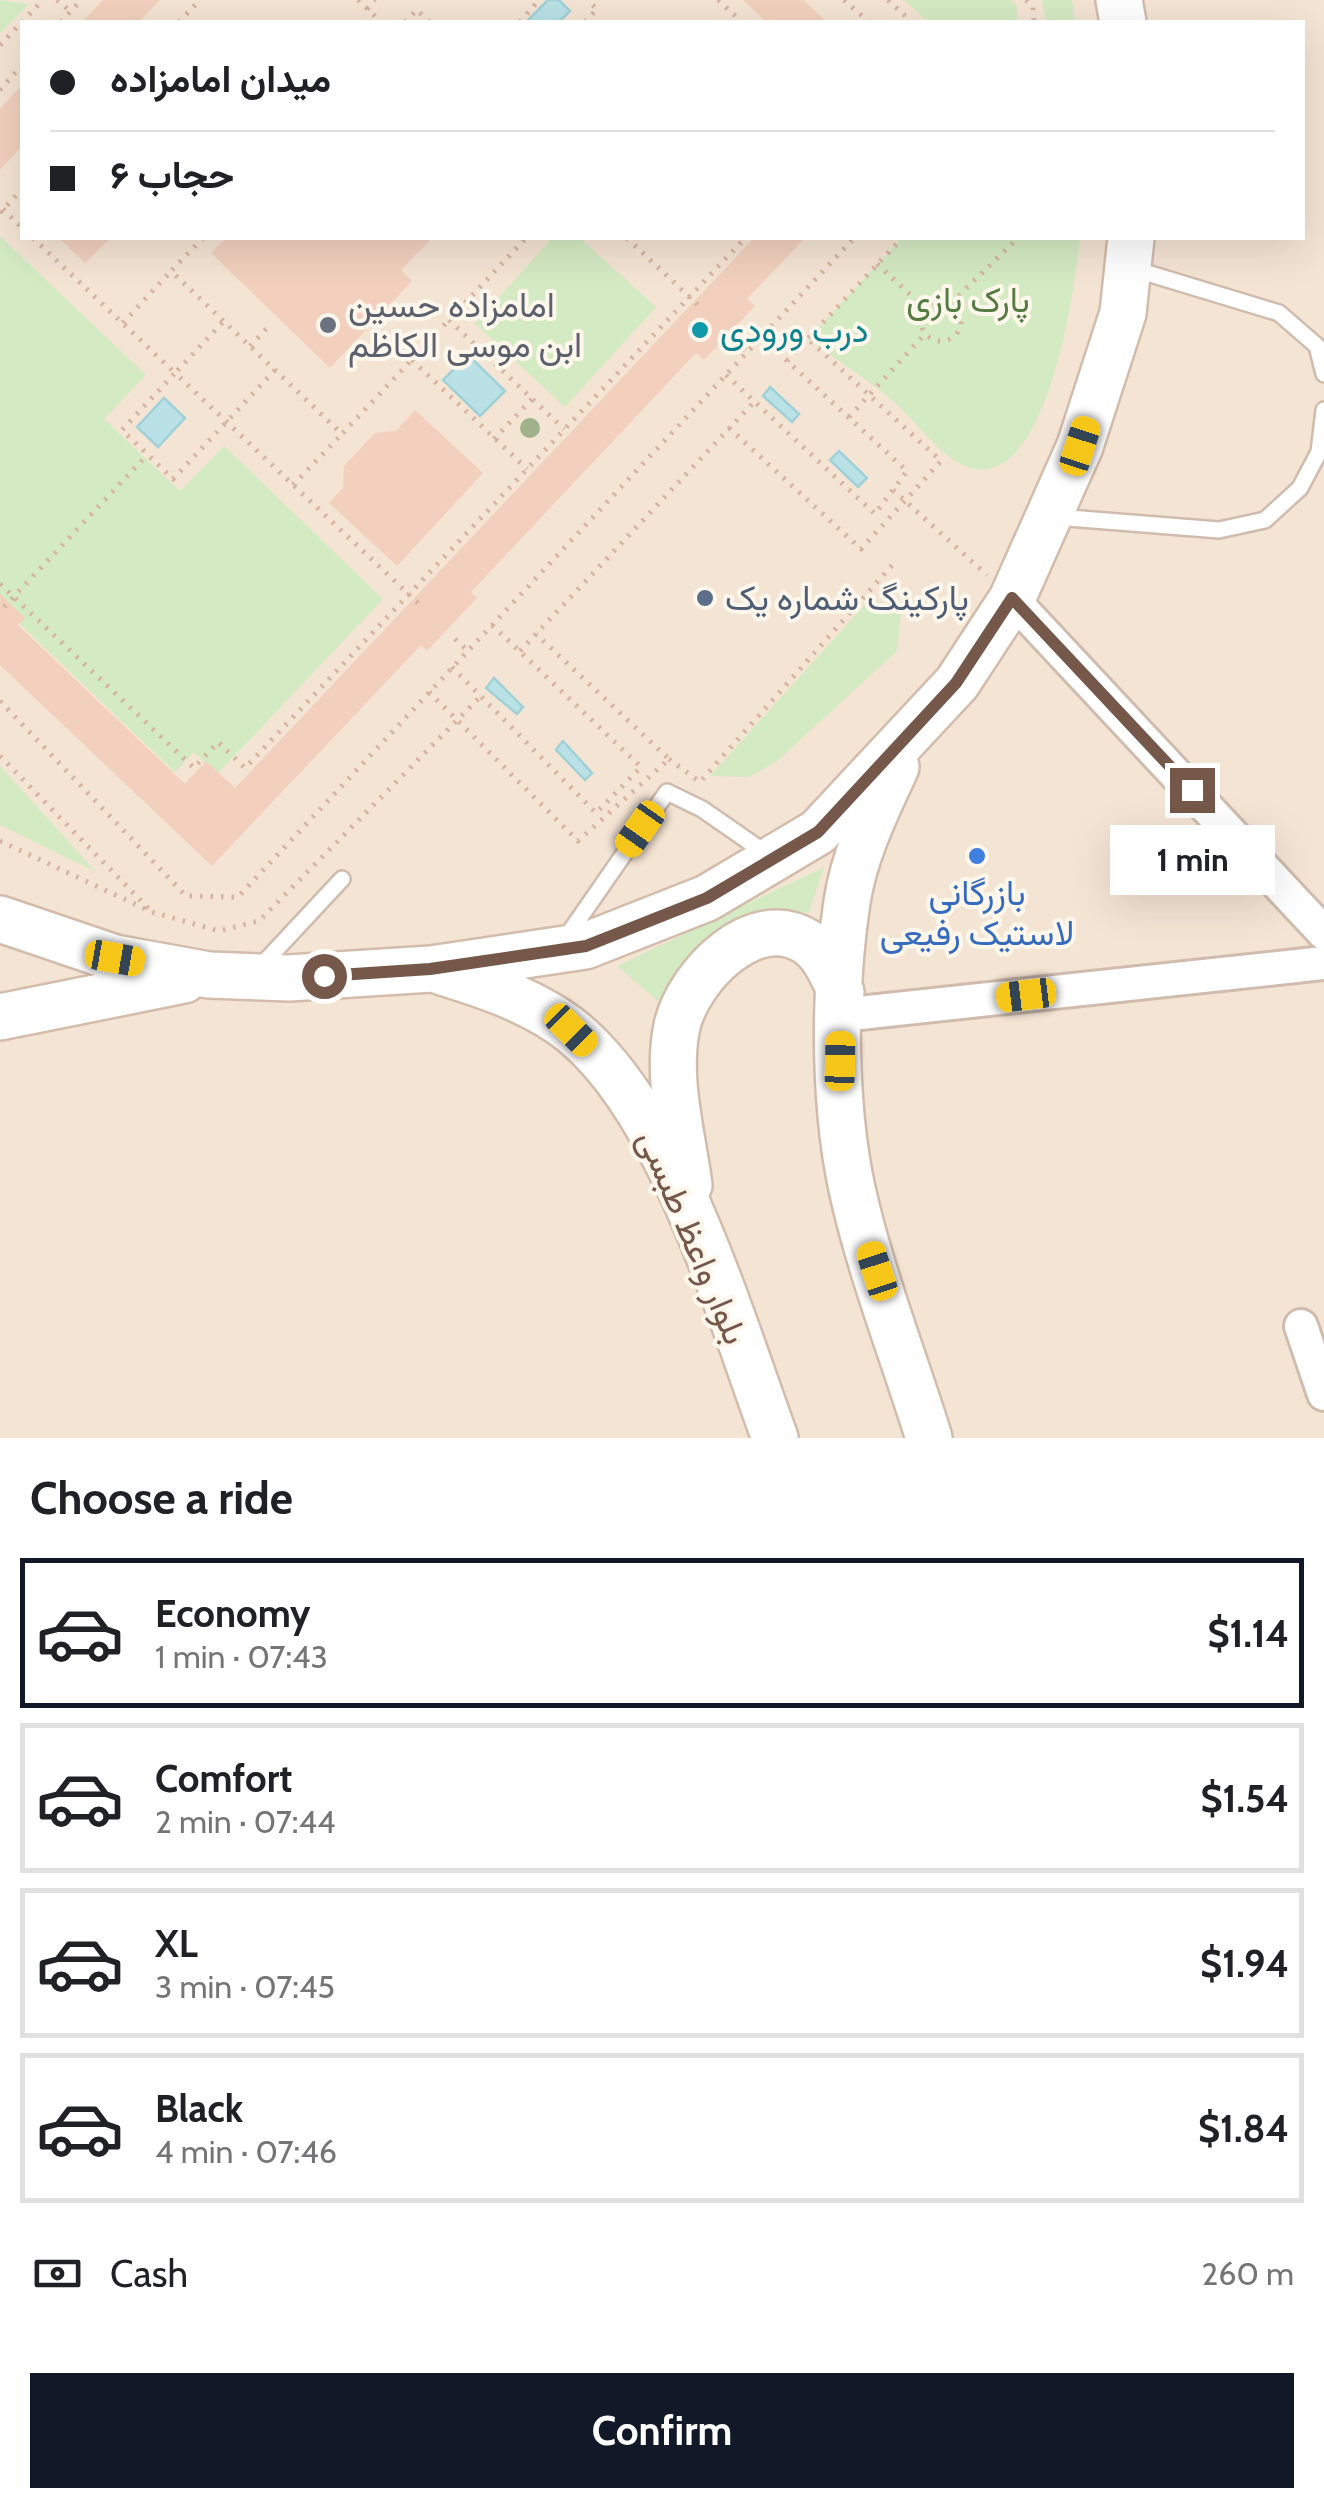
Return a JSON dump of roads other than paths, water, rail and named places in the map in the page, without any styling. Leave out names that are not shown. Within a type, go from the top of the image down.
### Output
[{"type":"main road","points":[[0,1016],[230,976],[430,969],[586,946],[707,898],[818,832],[956,683],[1012,598],[1052,517],[1123,314],[1130,252]]},
{"type":"main road","points":[[912,732],[866,833],[847,901],[841,1004],[843,1128],[856,1205],[930,1438]]},
{"type":"main road","points":[[0,920],[115,958],[230,976]]},
{"type":"main road","points":[[695,1221],[672,1061],[678,1022],[693,988],[729,949],[752,939],[782,936],[804,940],[822,955],[841,1004]]},
{"type":"main road","name":"بلوار واعظ طبسی","points":[[430,969],[502,991],[571,1030],[612,1070],[695,1221],[775,1438]]},
{"type":"street","points":[[1012,598],[1324,934]]},
{"type":"street","points":[[841,1004],[1324,962]]},
{"type":"street","points":[[1302,1326],[1324,1394]]},
{"type":"lane","points":[[1130,252],[1279,314],[1317,346],[1324,374]]},
{"type":"lane","points":[[1052,517],[1220,530],[1265,520],[1300,488],[1321,452],[1324,410]]},
{"type":"lane","points":[[556,950],[666,792],[702,809],[774,858]]},
{"type":"lane","points":[[230,976],[342,879]]},
{"type":"water","points":[[548,0],[559,0],[570,11],[561,20],[528,20]]},
{"type":"water","points":[[468,355],[505,391],[480,416],[443,380]]},
{"type":"water","points":[[770,387],[799,414],[792,422],[763,396]]},
{"type":"water","points":[[164,398],[185,418],[158,447],[137,427]]},
{"type":"water","points":[[839,451],[867,478],[858,487],[830,460]]},
{"type":"water","points":[[494,678],[523,707],[517,714],[486,688]]},
{"type":"water","points":[[563,741],[592,773],[585,780],[556,750]]},
{"type":"place","name":"امامزاده حسین ابن موسی الکاظم","points":[[328,325]]},
{"type":"place","name":"درب ورودی","points":[[700,330]]},
{"type":"place","name":"پارکینگ شماره یک","points":[[705,598]]},
{"type":"place","name":"بازرگانی لاستیک رفیعی","points":[[977,856]]},
{"type":"park label","name":"پارک بازی","points":[[968,300]]}]
